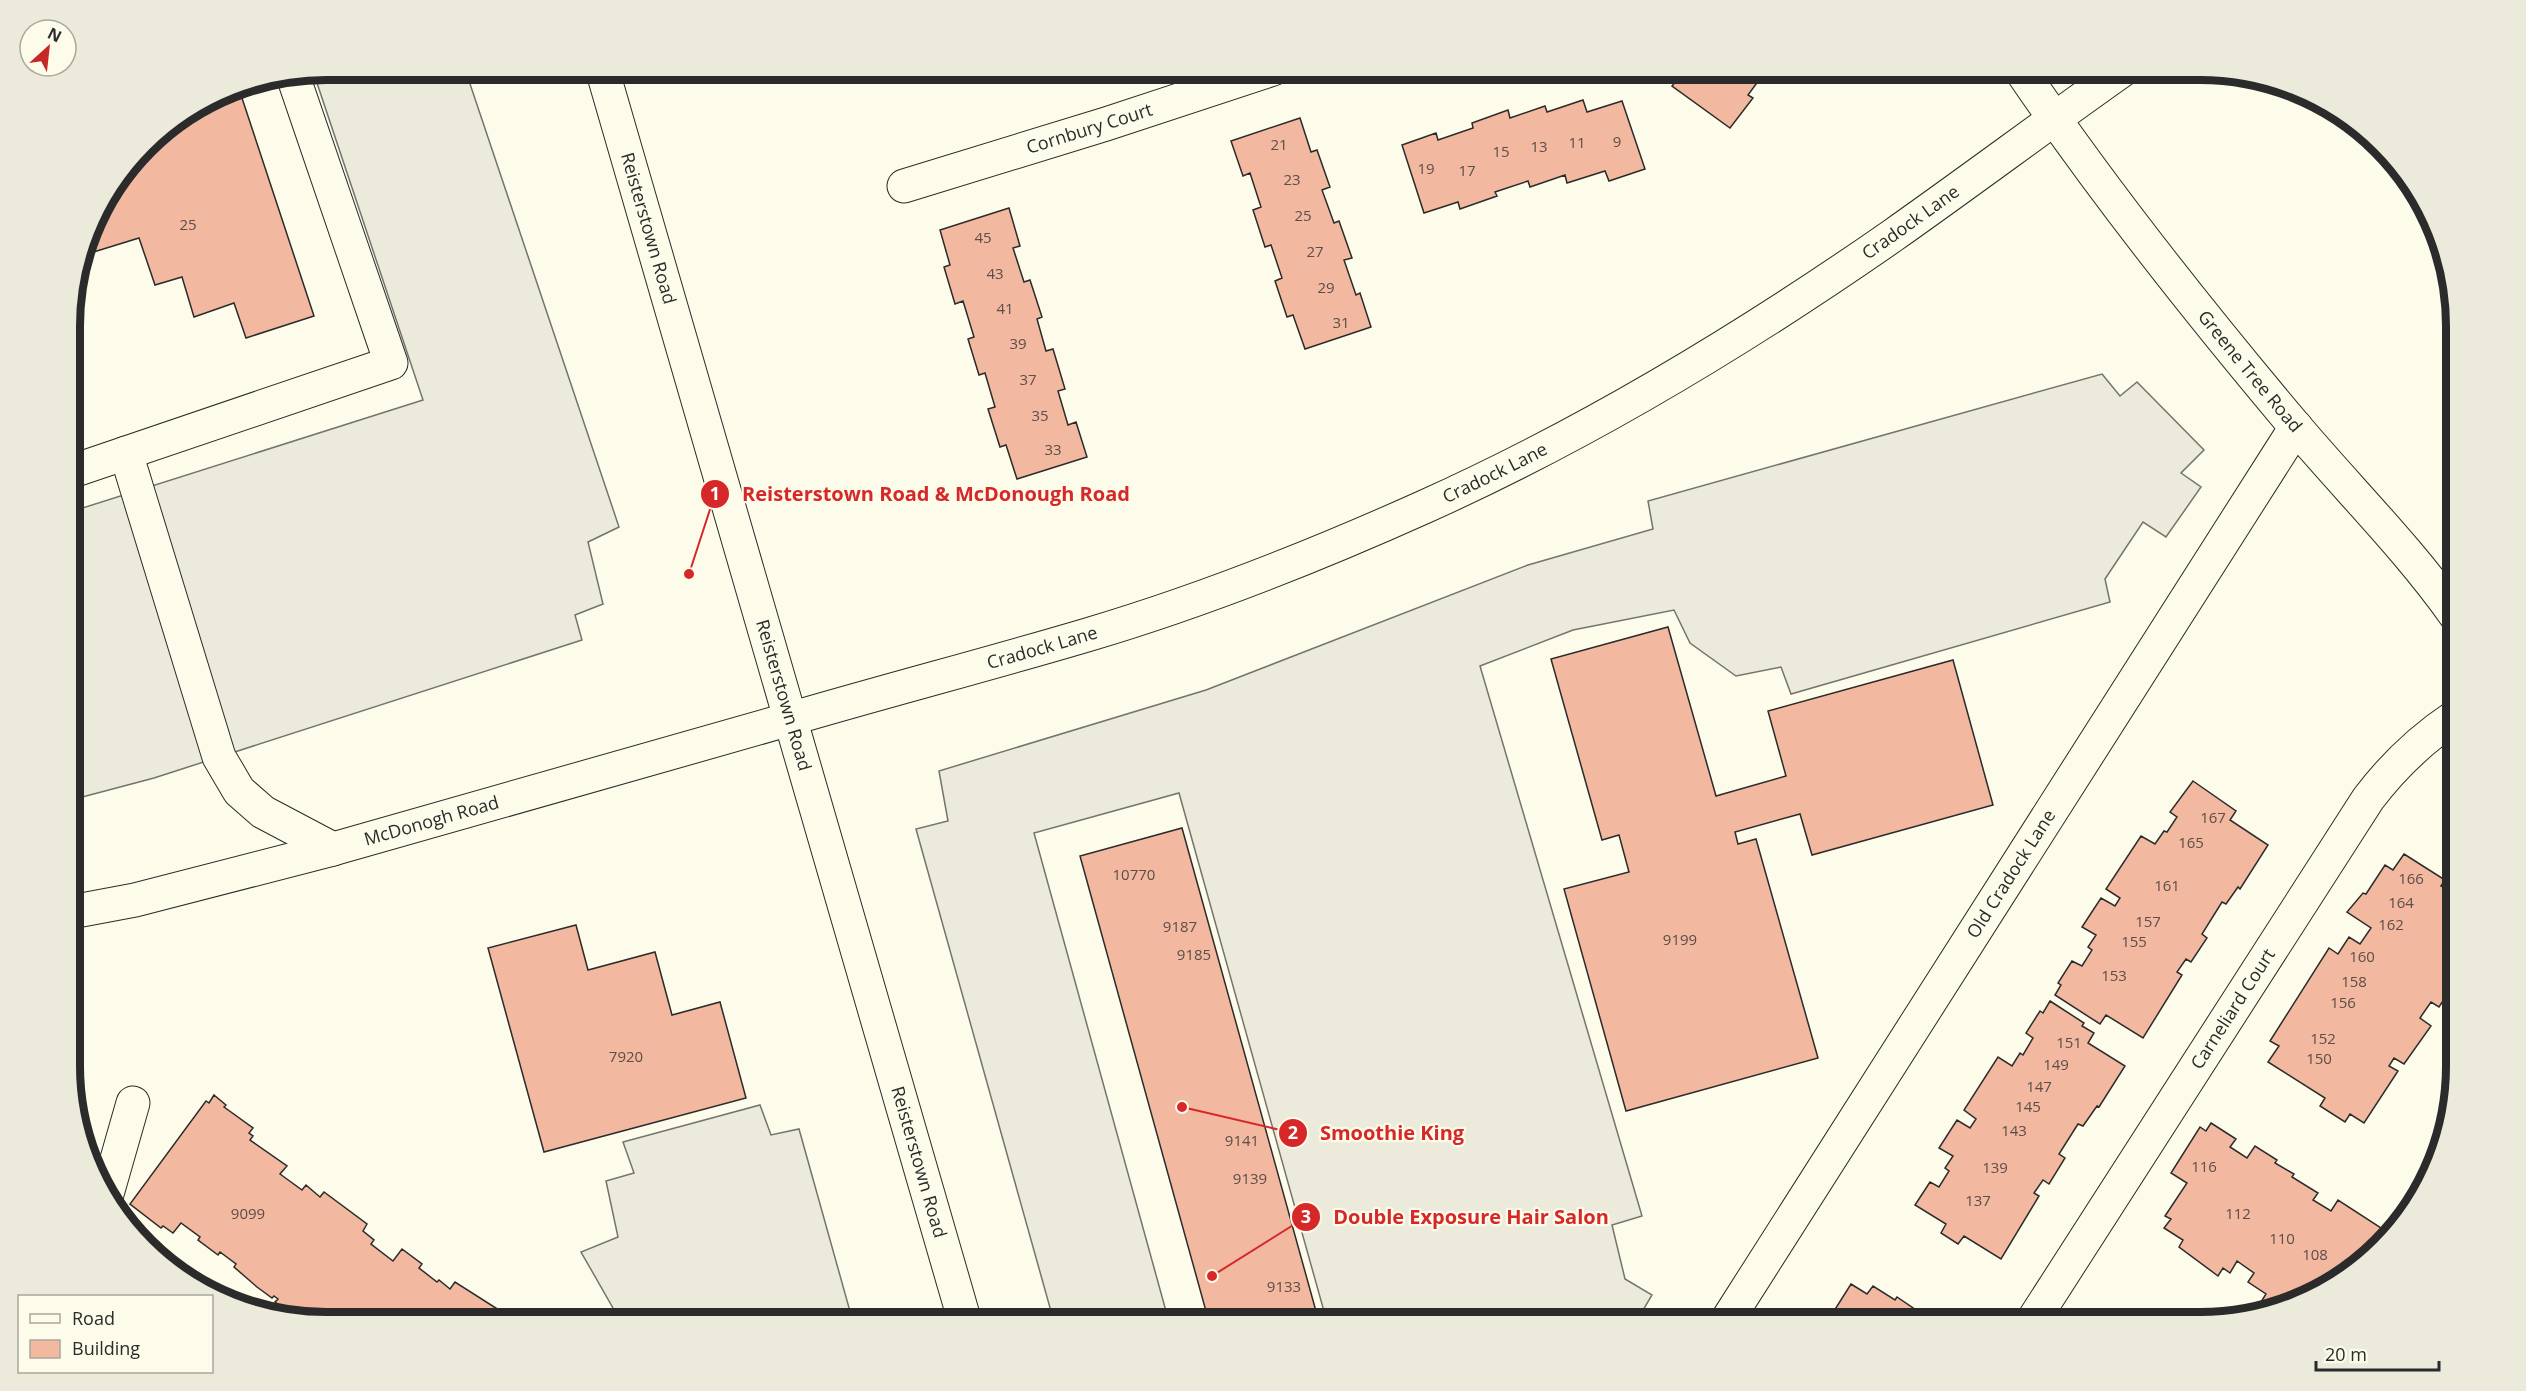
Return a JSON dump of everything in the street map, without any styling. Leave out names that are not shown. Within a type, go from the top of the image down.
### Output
[{"type":"street","name":"Reisterstown Road","points":[[605,80],[961,1312]]},
{"type":"street","name":"Cornbury Court","points":[[904,186],[1240,80]]},
{"type":"street","name":"Greene Tree Road","points":[[2027,80],[2182,291],[2296,427],[2428,577],[2446,602]]},
{"type":"street","name":"Cradock Lane","points":[[790,719],[1089,634],[1187,602],[1327,548],[1426,506],[1623,407],[1739,338],[1891,237],[2109,80]]},
{"type":"street","points":[[80,469],[391,363],[295,82]]},
{"type":"street","name":"Old Cradock Lane","points":[[1732,1312],[2296,427]]},
{"type":"street","points":[[126,453],[219,757],[239,791],[263,812],[333,849]]},
{"type":"street","name":"McDonogh Road","points":[[80,910],[135,900],[333,849],[790,719]]},
{"type":"street","name":"Carneliard Court","points":[[2038,1312],[2368,799],[2387,773],[2411,750],[2446,724]]},
{"type":"street","points":[[110,1183],[133,1103]]},
{"type":"shaded area","points":[[316,80],[469,80],[619,527],[588,542],[603,604],[575,615],[582,640],[154,778],[80,798],[80,509],[423,400]]},
{"type":"shaded area","points":[[2102,374],[2120,396],[2137,382],[2204,450],[2181,473],[2201,487],[2166,537],[2143,522],[2105,579],[2110,602],[1791,694],[1781,667],[1736,676],[1690,643],[1674,610],[1573,630],[1480,666],[1642,1216],[1612,1225],[1625,1279],[1652,1295],[1642,1312],[1324,1312],[1179,793],[1034,833],[1166,1312],[1051,1312],[916,829],[948,821],[939,771],[1206,690],[1528,565],[1653,529],[1648,501]]},
{"type":"shaded area","points":[[760,1105],[771,1135],[799,1129],[850,1312],[615,1312],[581,1252],[618,1237],[606,1181],[634,1173],[623,1142]]},
{"type":"building","points":[[1677,80],[1759,80],[1748,95],[1753,98],[1730,128],[1672,86]]},
{"type":"building","points":[[241,95],[314,316],[246,338],[234,303],[194,317],[182,277],[155,285],[139,238],[91,253],[105,217],[121,189],[141,163],[163,141],[189,121]]},
{"type":"building","points":[[1583,100],[1587,112],[1622,101],[1645,169],[1609,181],[1605,171],[1567,183],[1565,175],[1530,187],[1528,181],[1495,192],[1497,196],[1460,209],[1458,202],[1424,213],[1402,145],[1436,133],[1438,140],[1473,128],[1472,123],[1508,110],[1510,118],[1545,106],[1547,112]]},
{"type":"building","points":[[1300,118],[1311,152],[1317,150],[1330,187],[1322,190],[1334,223],[1339,221],[1352,258],[1344,260],[1356,295],[1360,293],[1371,327],[1305,349],[1293,315],[1287,317],[1275,281],[1282,278],[1271,245],[1265,247],[1253,210],[1261,207],[1250,173],[1243,176],[1231,141]]},
{"type":"building","points":[[1009,208],[1020,246],[1013,248],[1024,282],[1030,280],[1042,317],[1037,319],[1046,351],[1053,349],[1065,389],[1058,391],[1068,425],[1076,422],[1087,457],[1017,479],[1006,445],[1000,447],[988,409],[995,407],[985,373],[979,375],[968,339],[974,337],[963,301],[955,304],[944,267],[950,265],[940,230]]},
{"type":"building","points":[[1668,627],[1716,796],[1786,776],[1768,711],[1953,660],[1993,805],[1812,855],[1800,814],[1735,832],[1738,844],[1756,839],[1818,1058],[1626,1111],[1564,889],[1629,872],[1619,835],[1602,840],[1551,659]]},
{"type":"building","points":[[2193,781],[2236,811],[2230,820],[2268,845],[2240,889],[2238,887],[2226,904],[2222,902],[2202,934],[2207,938],[2191,962],[2186,959],[2177,972],[2182,975],[2143,1038],[2106,1015],[2100,1024],[2055,995],[2061,985],[2058,983],[2072,961],[2082,966],[2092,950],[2088,947],[2096,935],[2082,927],[2101,898],[2115,906],[2120,898],[2106,889],[2141,836],[2155,844],[2164,831],[2167,832],[2177,817],[2170,812]]},
{"type":"building","points":[[1182,828],[1316,1312],[1206,1312],[1080,856]]},
{"type":"building","points":[[2404,854],[2445,880],[2441,886],[2446,888],[2446,996],[2439,1007],[2431,1002],[2420,1018],[2431,1026],[2404,1064],[2394,1058],[2389,1066],[2398,1071],[2364,1123],[2350,1114],[2345,1122],[2320,1106],[2325,1098],[2268,1062],[2279,1046],[2270,1041],[2329,948],[2338,954],[2349,937],[2360,944],[2371,928],[2347,912],[2363,893],[2366,894],[2385,865],[2393,870]]},
{"type":"building","points":[[576,925],[588,970],[655,952],[672,1015],[720,1002],[746,1098],[544,1152],[488,948]]},
{"type":"building","points":[[2050,1001],[2084,1023],[2082,1026],[2094,1033],[2088,1043],[2125,1066],[2099,1107],[2097,1106],[2083,1126],[2078,1124],[2059,1154],[2065,1158],[2049,1184],[2043,1180],[2034,1193],[2039,1196],[2001,1259],[1964,1236],[1958,1244],[1941,1233],[1946,1224],[1915,1205],[1930,1182],[1939,1187],[1949,1171],[1945,1168],[1953,1156],[1939,1148],[1957,1120],[1970,1128],[1976,1119],[1964,1110],[1998,1057],[2012,1066],[2020,1053],[2023,1055],[2033,1038],[2026,1033],[2040,1011],[2043,1013]]},
{"type":"building","points":[[214,1095],[226,1105],[224,1107],[253,1128],[249,1133],[253,1136],[250,1140],[287,1166],[280,1174],[302,1190],[306,1185],[320,1197],[324,1192],[367,1224],[363,1231],[374,1240],[371,1244],[393,1261],[402,1249],[422,1264],[419,1268],[437,1282],[439,1280],[450,1289],[455,1282],[499,1310],[498,1312],[326,1312],[283,1308],[275,1302],[278,1299],[274,1296],[272,1298],[234,1267],[236,1264],[220,1252],[218,1255],[198,1240],[200,1237],[181,1223],[173,1233],[163,1226],[161,1228],[130,1204],[206,1101],[209,1103]]},
{"type":"building","points":[[2211,1123],[2236,1139],[2230,1147],[2247,1158],[2255,1146],[2277,1160],[2275,1163],[2294,1174],[2292,1177],[2318,1193],[2313,1200],[2331,1211],[2338,1200],[2384,1229],[2363,1250],[2337,1270],[2294,1293],[2263,1303],[2261,1302],[2266,1294],[2248,1282],[2254,1273],[2237,1261],[2230,1273],[2223,1268],[2218,1276],[2179,1247],[2183,1240],[2164,1228],[2171,1219],[2165,1216],[2187,1183],[2171,1173],[2200,1127],[2206,1131]]},
{"type":"building","points":[[1851,1284],[1867,1294],[1873,1286],[1895,1300],[1897,1297],[1916,1310],[1914,1312],[1833,1312]]},
{"type":"place","name":"Reisterstown Road & McDonough Road","points":[[689,574]]},
{"type":"place","name":"Smoothie King","points":[[1182,1107]]},
{"type":"place","name":"Double Exposure Hair Salon","points":[[1212,1276]]}]
